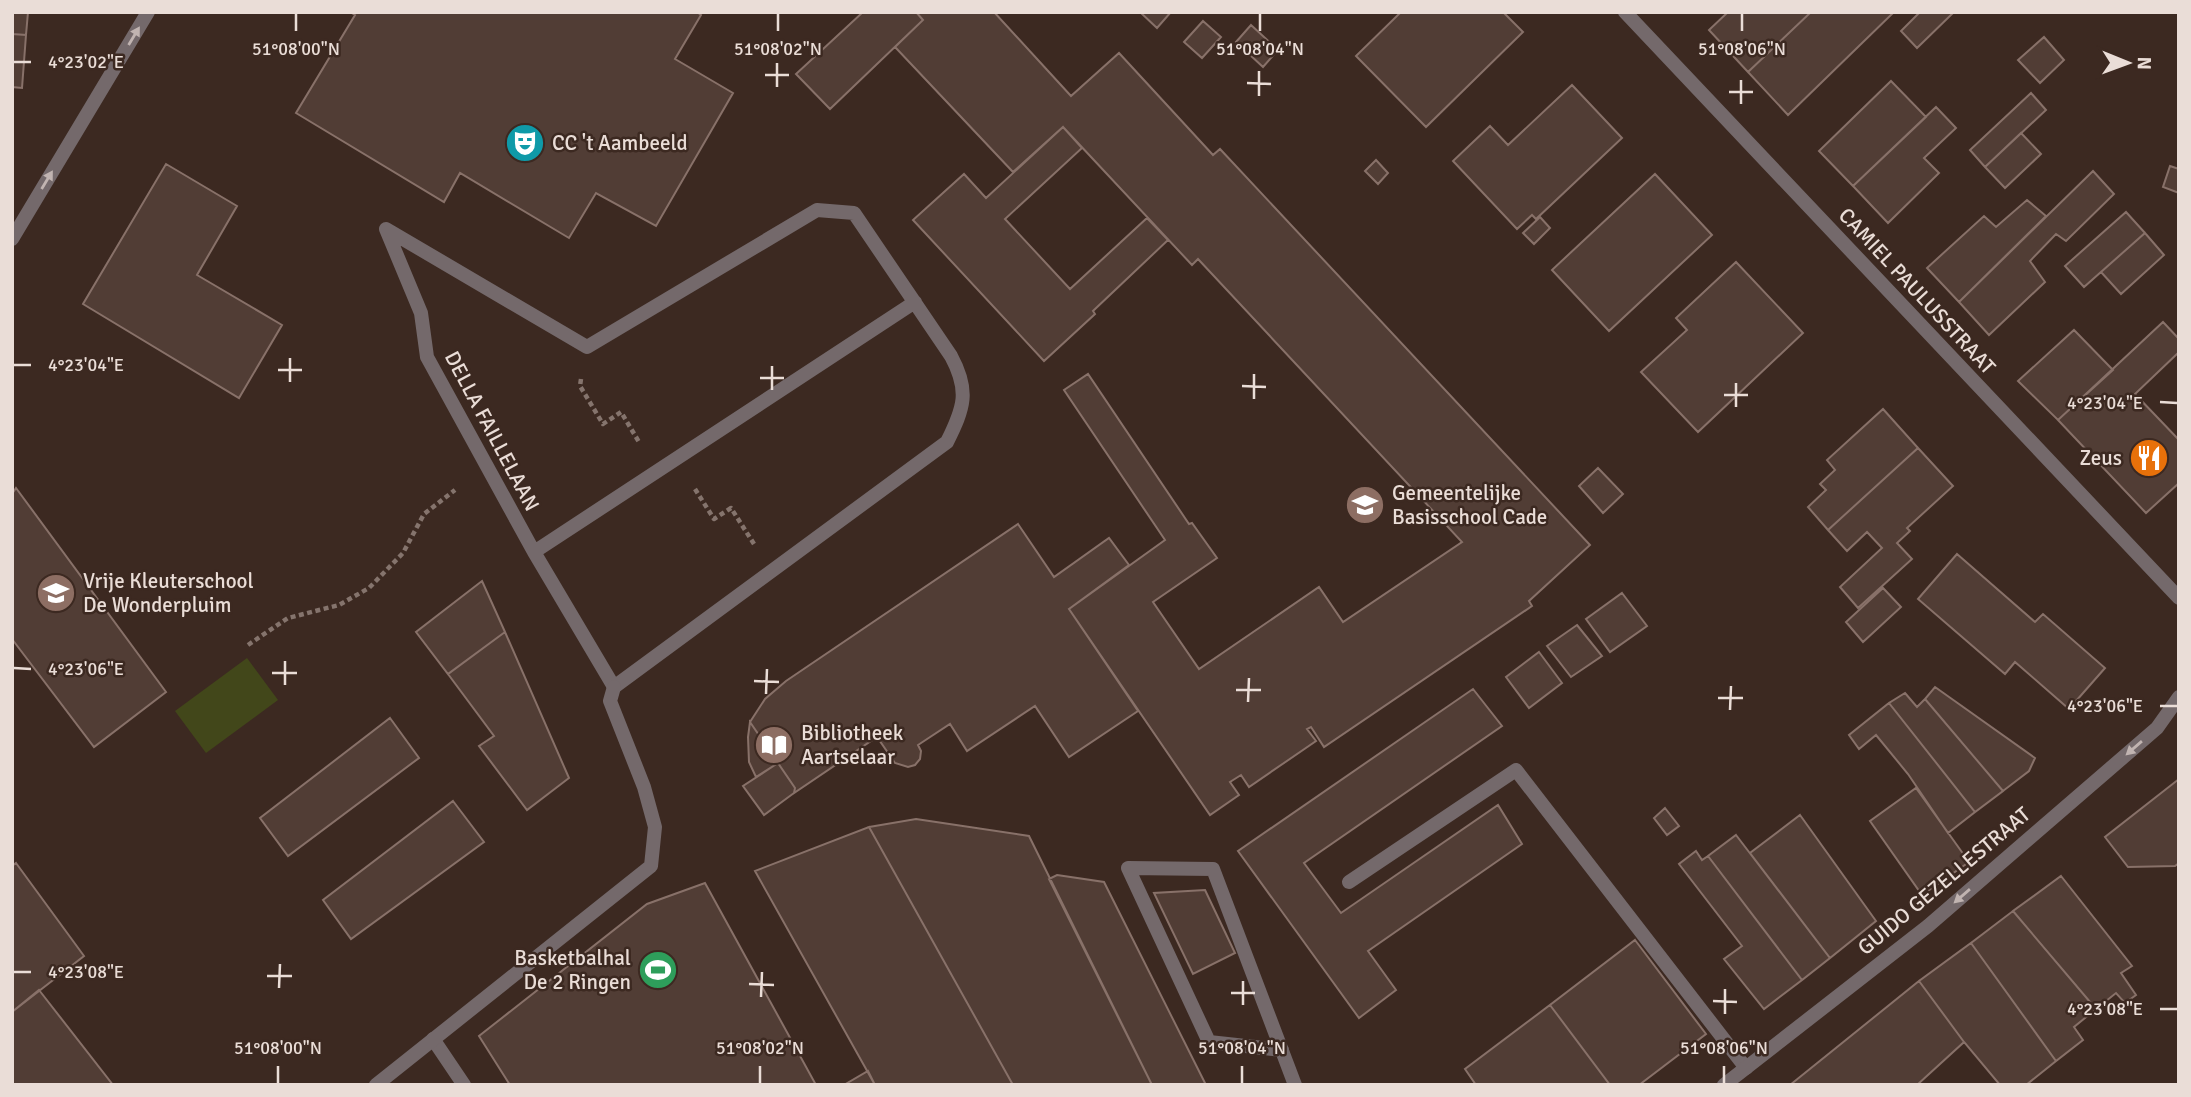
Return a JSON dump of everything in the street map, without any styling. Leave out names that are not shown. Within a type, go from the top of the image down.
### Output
[{"type":"street","points":[[12,239],[148,12]]},
{"type":"street","name":"CAMIEL PAULUSSTRAAT","points":[[1625,12],[2179,598]]},
{"type":"street","name":"DELLA FAILLELAAN","points":[[534,552],[427,357],[421,313],[386,229],[587,347],[817,209],[854,214],[961,375],[964,398],[958,420],[947,442],[614,687]]},
{"type":"street","points":[[376,1085],[651,866],[655,827],[644,787],[610,701],[614,687],[534,552],[915,302]]},
{"type":"street","name":"GUIDO GEZELLESTRAAT","points":[[1724,1085],[1928,926],[2157,728],[2179,697]]},
{"type":"street","points":[[1349,882],[1516,770],[1746,1068]]},
{"type":"street","points":[[1282,1050],[1209,1042],[1128,868],[1213,869],[1282,1050],[1295,1085]]},
{"type":"street","points":[[433,1039],[464,1085]]},
{"type":"path","points":[[248,645],[288,618],[340,605],[369,588],[403,553],[424,514],[455,490]]},
{"type":"green space","points":[[247,658],[278,700],[206,753],[175,711]]},
{"type":"building","points":[[12,12],[28,12],[26,35],[12,34]]},
{"type":"building","name":"CC 't Aambeeld","points":[[350,12],[697,12],[701,15],[675,59],[733,93],[656,226],[596,193],[569,238],[460,173],[444,202],[296,113],[355,15]]},
{"type":"building","points":[[863,12],[916,12],[923,20],[830,109],[796,74]]},
{"type":"building","points":[[916,12],[994,12],[1071,96],[1119,53],[1213,155],[1220,149],[1590,545],[1529,601],[1532,606],[1324,747],[1311,727],[1307,729],[1316,741],[1249,787],[1241,775],[1230,782],[1239,795],[1210,815],[1069,609],[1165,540],[1064,390],[1088,374],[1189,524],[1192,523],[1217,558],[1153,602],[1199,669],[1319,587],[1343,622],[1462,542],[1198,259],[1192,265],[1063,127],[1013,172],[895,47],[923,20]]},
{"type":"building","points":[[1140,12],[1171,12],[1157,28]]},
{"type":"building","points":[[1401,12],[1503,12],[1523,32],[1426,127],[1356,56]]},
{"type":"building","points":[[1728,12],[1811,12],[1748,72],[1709,30]]},
{"type":"building","points":[[1811,12],[1894,12],[1788,115],[1748,72]]},
{"type":"building","points":[[1920,12],[1954,12],[1917,48],[1901,31]]},
{"type":"building","points":[[1203,21],[1221,37],[1202,58],[1184,42]]},
{"type":"building","points":[[1251,25],[1278,50],[1263,67],[1236,42]]},
{"type":"building","points":[[12,34],[26,35],[22,88],[12,87]]},
{"type":"building","points":[[2044,37],[2064,60],[2040,83],[2018,60]]},
{"type":"building","points":[[1891,81],[1926,117],[1853,186],[1819,151]]},
{"type":"building","points":[[1572,85],[1622,138],[1536,219],[1532,215],[1517,229],[1453,161],[1490,126],[1508,145]]},
{"type":"building","points":[[2031,93],[2046,110],[1985,167],[1970,150]]},
{"type":"building","points":[[1936,107],[1956,128],[1924,158],[1939,173],[1888,223],[1853,186]]},
{"type":"building","points":[[1063,127],[1082,148],[1005,219],[1070,289],[1147,218],[1168,240],[1044,361],[913,220],[964,174],[986,198]]},
{"type":"building","points":[[2021,133],[2041,154],[2005,188],[1985,167]]},
{"type":"building","points":[[1376,160],[1388,173],[1378,184],[1365,171]]},
{"type":"building","points":[[166,164],[237,206],[197,275],[282,325],[239,398],[83,304]]},
{"type":"building","points":[[2170,166],[2179,169],[2179,193],[2163,187]]},
{"type":"building","points":[[2093,171],[2114,194],[2066,241],[2056,234],[2030,261],[2045,282],[1989,335],[1959,302]]},
{"type":"building","points":[[1655,174],[1712,235],[1609,331],[1552,270]]},
{"type":"building","points":[[2027,200],[2046,216],[1959,302],[1927,268],[1984,216],[1996,227]]},
{"type":"building","points":[[2126,212],[2145,233],[2084,287],[2065,266]]},
{"type":"building","points":[[1540,217],[1550,228],[1534,244],[1523,233]]},
{"type":"building","points":[[2145,233],[2164,255],[2121,294],[2101,272]]},
{"type":"building","points":[[1736,262],[1803,333],[1698,432],[1641,372],[1687,330],[1676,318]]},
{"type":"building","points":[[2163,322],[2179,339],[2179,352],[2135,394],[2179,440],[2179,483],[2146,513],[2058,420]]},
{"type":"building","points":[[2074,330],[2113,370],[2058,420],[2018,381]]},
{"type":"building","points":[[1883,409],[1918,448],[1828,530],[1808,507],[1826,490],[1820,484],[1835,470],[1827,460]]},
{"type":"building","points":[[1918,448],[1953,486],[1907,528],[1910,531],[1897,543],[1912,559],[1858,608],[1840,587],[1882,548],[1867,532],[1847,551],[1828,530]]},
{"type":"building","points":[[1598,468],[1623,494],[1603,513],[1579,486]]},
{"type":"building","name":"Vrije Kleuterschool De Wonderpluim","points":[[16,488],[166,692],[94,747],[12,639],[12,494]]},
{"type":"building","points":[[1018,524],[1054,577],[1109,538],[1129,565],[1069,609],[1138,711],[1069,757],[1035,706],[967,751],[950,724],[918,745],[921,751],[920,759],[915,765],[908,767],[895,763],[877,737],[794,793],[795,788],[750,722],[765,699],[786,681]]},
{"type":"building","points":[[1957,554],[2035,622],[2043,614],[2105,668],[2069,709],[2015,662],[2005,674],[1918,599]]},
{"type":"building","points":[[482,581],[505,632],[448,674],[416,632]]},
{"type":"building","points":[[1883,588],[1901,607],[1863,642],[1846,622]]},
{"type":"building","points":[[1622,593],[1647,626],[1610,652],[1586,619]]},
{"type":"building","points":[[1577,625],[1602,656],[1571,677],[1547,646]]},
{"type":"building","points":[[505,632],[569,778],[527,810],[479,746],[494,736],[448,674]]},
{"type":"building","points":[[1539,652],[1562,683],[1529,708],[1506,677]]},
{"type":"building","points":[[1935,687],[2035,758],[2029,771],[2003,791],[1925,699]]},
{"type":"building","points":[[1473,689],[1502,726],[1304,863],[1341,913],[1498,805],[1522,844],[1368,951],[1396,990],[1359,1018],[1238,851]]},
{"type":"building","points":[[1905,693],[1917,707],[1925,699],[2003,791],[1975,812],[1889,703]]},
{"type":"building","points":[[1889,703],[1975,812],[1948,833],[1908,774],[1876,735],[1859,749],[1849,735]]},
{"type":"building","points":[[390,718],[419,758],[288,856],[260,818]]},
{"type":"building","points":[[750,722],[778,763],[756,777],[749,762]]},
{"type":"building","points":[[778,763],[795,788],[794,793],[764,815],[743,786]]},
{"type":"building","points":[[2179,779],[2179,863],[2175,866],[2128,867],[2105,837]]},
{"type":"building","points":[[1916,788],[1969,862],[1922,895],[1870,821]]},
{"type":"building","points":[[453,801],[484,842],[351,939],[323,900]]},
{"type":"building","points":[[1665,808],[1679,826],[1667,835],[1654,818]]},
{"type":"building","points":[[1800,815],[1876,921],[1830,958],[1750,853]]},
{"type":"building","points":[[916,819],[1029,836],[1152,1085],[1013,1085],[869,827]]},
{"type":"building","points":[[869,827],[1013,1085],[875,1085],[755,871]]},
{"type":"building","points":[[1736,835],[1830,958],[1802,980],[1708,856]]},
{"type":"building","points":[[1696,851],[1702,860],[1708,856],[1802,980],[1764,1009],[1724,959],[1742,946],[1679,864]]},
{"type":"building","points":[[16,863],[84,956],[12,1012],[12,866]]},
{"type":"building","points":[[1057,875],[1104,882],[1206,1085],[1152,1085],[1049,879]]},
{"type":"building","points":[[2061,876],[2132,966],[2121,973],[2136,995],[2125,1003],[2116,993],[2096,1009],[2013,911]]},
{"type":"building","name":"Basketbalhal De 2 Ringen","points":[[705,883],[816,1085],[510,1085],[479,1036],[647,904]]},
{"type":"building","points":[[1205,890],[1235,953],[1193,974],[1154,893]]},
{"type":"building","points":[[2013,911],[2096,1009],[2074,1027],[2083,1040],[2056,1061],[1971,943]]},
{"type":"building","points":[[1635,940],[1706,1034],[1639,1085],[1610,1085],[1550,1005]]},
{"type":"building","points":[[1971,943],[2056,1061],[2026,1085],[2000,1085],[1919,981]]},
{"type":"building","points":[[1919,981],[1964,1042],[1917,1085],[1790,1085]]},
{"type":"building","points":[[39,990],[113,1085],[12,1085],[12,1012]]},
{"type":"building","points":[[1550,1005],[1610,1085],[1476,1085],[1465,1069]]},
{"type":"building","points":[[868,1071],[875,1085],[844,1085]]},
{"type":"place","name":"CC 't Aambeeld","points":[[525,143]]},
{"type":"place","name":"Zeus","points":[[2149,458]]},
{"type":"place","name":"Gemeentelijke Basisschool Cade","points":[[1365,505]]},
{"type":"place","name":"Vrije Kleuterschool De Wonderpluim","points":[[56,593]]},
{"type":"place","name":"Bibliotheek Aartselaar","points":[[774,745]]},
{"type":"place","name":"Basketbalhal De 2 Ringen","points":[[658,970]]}]
